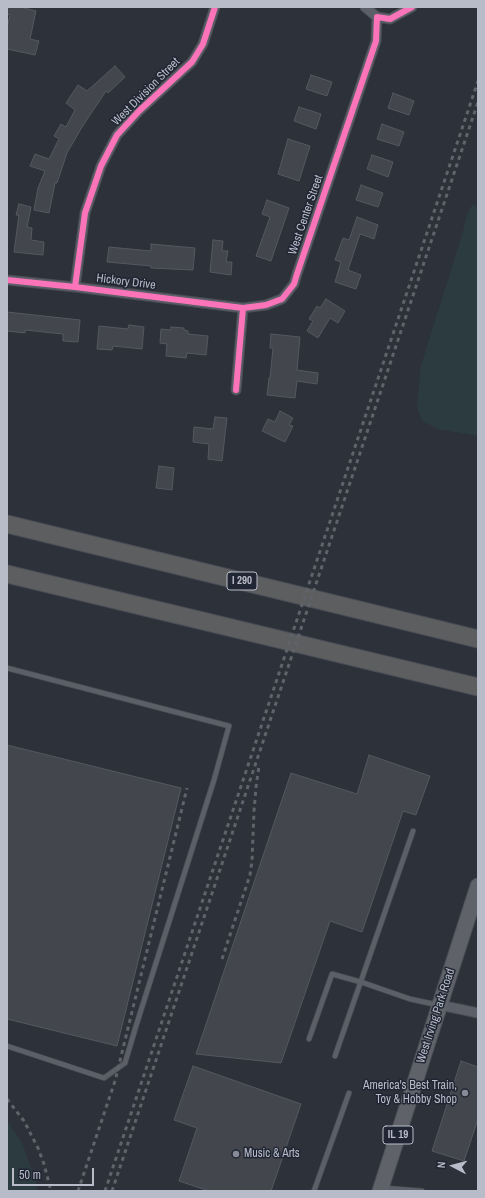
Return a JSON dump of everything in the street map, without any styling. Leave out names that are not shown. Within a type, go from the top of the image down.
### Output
[{"type":"highway","name":"I 290","points":[[7,524],[478,639]]},
{"type":"highway","points":[[7,574],[474,686]]},
{"type":"main road","name":"West Irving Park Road","points":[[381,1189],[478,886]]},
{"type":"street","name":"West Division Street","points":[[75,287],[85,213],[101,166],[117,135],[134,115],[192,62],[203,44],[215,7]]},
{"type":"street","points":[[365,7],[377,17],[390,20],[412,7]]},
{"type":"street","name":"West Center Street","points":[[243,308],[275,302],[284,296],[294,284],[376,41],[377,17]]},
{"type":"street","name":"Hickory Drive","points":[[7,280],[243,308]]},
{"type":"street","points":[[236,390],[243,308]]},
{"type":"street","points":[[440,1005],[478,1012]]},
{"type":"lane","points":[[7,668],[229,726],[214,780],[125,1063],[104,1078],[7,1046]]},
{"type":"lane","points":[[335,1056],[413,830]]},
{"type":"lane","points":[[309,1039],[332,974],[361,982],[410,999],[440,1005]]},
{"type":"lane","points":[[314,1191],[349,1092]]},
{"type":"lane","points":[[381,1189],[422,1191]]},
{"type":"shaded area","points":[[472,205],[478,206],[478,436],[438,429],[422,421],[417,407],[421,365],[462,235],[467,214]]},
{"type":"shaded area","points":[[7,1120],[23,1145],[36,1182],[37,1191],[7,1191]]},
{"type":"building","points":[[7,7],[20,7],[36,11],[30,39],[39,41],[35,55],[7,49],[7,27],[10,15],[7,14]]},
{"type":"building","points":[[115,66],[125,77],[108,93],[106,91],[67,153],[57,183],[55,183],[49,213],[34,210],[38,188],[45,171],[30,166],[35,154],[49,159],[59,139],[54,136],[61,124],[66,127],[75,110],[66,103],[78,85],[87,91]]},
{"type":"building","points":[[311,75],[332,82],[327,96],[306,89]]},
{"type":"building","points":[[393,93],[414,101],[409,115],[388,108]]},
{"type":"building","points":[[299,107],[321,114],[316,129],[294,121]]},
{"type":"building","points":[[382,124],[404,132],[399,146],[377,139]]},
{"type":"building","points":[[288,139],[310,146],[299,181],[278,174]]},
{"type":"building","points":[[372,155],[393,162],[388,177],[367,169]]},
{"type":"building","points":[[361,185],[383,193],[378,207],[356,200]]},
{"type":"building","points":[[267,200],[289,208],[271,261],[256,256],[270,217],[262,214]]},
{"type":"building","points":[[19,204],[31,207],[27,227],[32,228],[31,240],[44,242],[43,255],[14,252],[19,215],[16,215]]},
{"type":"building","points":[[357,217],[378,225],[374,239],[360,234],[348,270],[361,275],[356,289],[335,282],[341,262],[335,260],[343,238],[349,240]]},
{"type":"building","points":[[213,240],[223,241],[222,251],[228,251],[226,262],[232,262],[231,275],[210,272]]},
{"type":"building","points":[[151,244],[195,248],[193,270],[151,268],[151,266],[107,262],[109,247],[151,251]]},
{"type":"building","points":[[326,299],[345,311],[338,323],[330,318],[318,338],[307,331],[313,321],[309,319],[317,306],[320,308]]},
{"type":"building","points":[[7,312],[80,320],[78,342],[63,341],[63,334],[25,330],[25,333],[7,331]]},
{"type":"building","points":[[129,325],[144,327],[142,349],[113,346],[112,350],[97,349],[99,326],[128,329]]},
{"type":"building","points":[[171,327],[184,328],[184,330],[188,331],[188,334],[208,336],[206,355],[187,353],[186,358],[166,356],[167,344],[160,343],[161,329],[171,330]]},
{"type":"building","points":[[271,334],[300,337],[297,370],[318,373],[317,384],[297,381],[295,398],[267,395],[273,348],[270,348]]},
{"type":"building","points":[[280,411],[293,418],[289,425],[293,426],[285,442],[262,431],[268,419],[275,422]]},
{"type":"building","points":[[215,417],[227,418],[222,461],[208,459],[209,444],[193,442],[194,427],[213,429]]},
{"type":"building","points":[[159,466],[174,468],[172,490],[156,488]]},
{"type":"building","points":[[7,745],[181,788],[117,1046],[7,1019]]},
{"type":"building","points":[[369,755],[430,776],[416,815],[403,811],[362,932],[330,921],[281,1063],[196,1054],[291,773],[357,794]]},
{"type":"building","name":"America's Best Train, Toy & Hobby Shop","points":[[461,1061],[478,1067],[478,1119],[464,1161],[432,1151]]},
{"type":"building","name":"Music & Arts","points":[[193,1066],[301,1104],[271,1191],[209,1191],[179,1181],[197,1128],[174,1120]]},
{"type":"railway","points":[[105,1191],[478,81]]},
{"type":"railway","points":[[112,1191],[478,102]]},
{"type":"railway","points":[[222,959],[250,875],[254,811],[259,766]]},
{"type":"railway","points":[[78,1191],[115,1081],[187,788]]},
{"type":"railway","points":[[7,1099],[24,1121],[38,1148],[51,1191]]},
{"type":"cycle path","points":[[75,287],[85,213],[101,166],[117,135],[139,111],[192,62],[203,44],[215,7]]},
{"type":"cycle path","points":[[7,280],[243,308],[266,305],[282,299],[294,284],[376,41],[377,17],[390,19],[412,7]]},
{"type":"cycle path","points":[[236,390],[243,308]]},
{"type":"place","name":"America's Best Train, Toy & Hobby Shop","points":[[465,1093]]},
{"type":"place","name":"Music & Arts","points":[[236,1154]]}]
